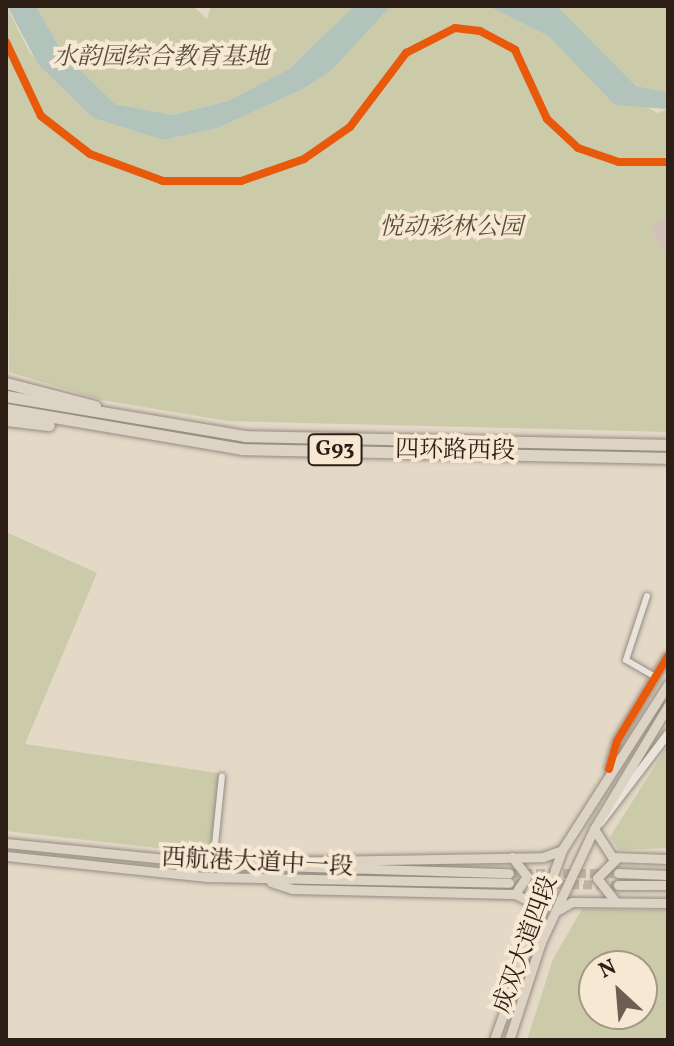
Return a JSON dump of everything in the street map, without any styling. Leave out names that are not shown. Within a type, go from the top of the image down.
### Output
[{"type":"highway","points":[[6,385],[154,421]]},
{"type":"highway","name":"四环路西段","points":[[6,396],[245,436],[668,445]]},
{"type":"highway","name":"四环路西段","points":[[6,409],[88,426],[242,449],[668,458]]},
{"type":"highway","points":[[6,418],[51,425],[88,426]]},
{"type":"main road","name":"成双大道四段","points":[[494,1040],[538,905],[562,850],[668,675]]},
{"type":"main road","points":[[646,741],[668,706]]},
{"type":"main road","points":[[646,741],[668,718]]},
{"type":"main road","name":"成双大道四段","points":[[509,1040],[555,912],[594,829],[646,741]]},
{"type":"main road","points":[[594,829],[606,854],[617,858],[668,859]]},
{"type":"main road","name":"西航港大道中一段","points":[[6,843],[213,864],[509,878],[260,878],[6,856]]},
{"type":"main road","points":[[251,865],[290,856],[512,857],[562,850]]},
{"type":"main road","points":[[512,857],[527,876],[515,894]]},
{"type":"main road","points":[[617,858],[597,878],[617,902]]},
{"type":"main road","points":[[618,873],[668,875]]},
{"type":"main road","points":[[260,878],[293,889],[515,894],[538,905]]},
{"type":"main road","points":[[618,885],[668,885]]},
{"type":"main road","points":[[555,912],[572,902],[668,903]]},
{"type":"street","points":[[647,596],[626,660],[656,677]]},
{"type":"street","points":[[609,769],[617,741],[668,656]]},
{"type":"street","points":[[594,829],[625,799],[668,734]]},
{"type":"street","points":[[213,864],[222,776]]},
{"type":"green space","name":"悦动彩林公园","points":[[6,6],[30,53],[93,118],[163,140],[218,128],[303,89],[331,71],[391,6],[488,6],[548,36],[570,59],[657,113],[668,109],[668,432],[227,421],[102,400],[9,372]]},
{"type":"green space","name":"水韵园综合教育基地","points":[[36,6],[193,6],[207,19],[211,6],[354,6],[289,69],[228,101],[172,115],[115,104],[62,52]]},
{"type":"green space","points":[[557,6],[668,6],[668,92],[636,86]]},
{"type":"green space","points":[[6,532],[97,573],[25,744],[224,774],[211,854],[6,831]]},
{"type":"green space","points":[[668,745],[668,848],[619,850],[610,837]]},
{"type":"green space","points":[[582,909],[668,910],[668,1040],[527,1040],[553,959]]},
{"type":"shaded area","points":[[7,6],[36,6],[62,52],[115,104],[172,115],[228,101],[289,69],[354,6],[391,6],[331,71],[303,89],[218,128],[163,140],[93,118],[38,64]]},
{"type":"shaded area","points":[[488,6],[557,6],[636,86],[668,92],[668,109],[615,105],[548,36]]},
{"type":"building","points":[[668,214],[668,258],[650,227]]},
{"type":"tunnel","points":[[509,873],[618,873]]},
{"type":"tunnel","points":[[516,883],[618,885]]},
{"type":"cycle path","points":[[6,42],[41,116],[90,154],[163,181],[241,181],[304,159],[350,127],[406,53],[455,28],[480,31],[515,50],[547,119],[578,148],[619,162],[668,162]]},
{"type":"cycle path","points":[[609,769],[617,741],[668,656]]}]
